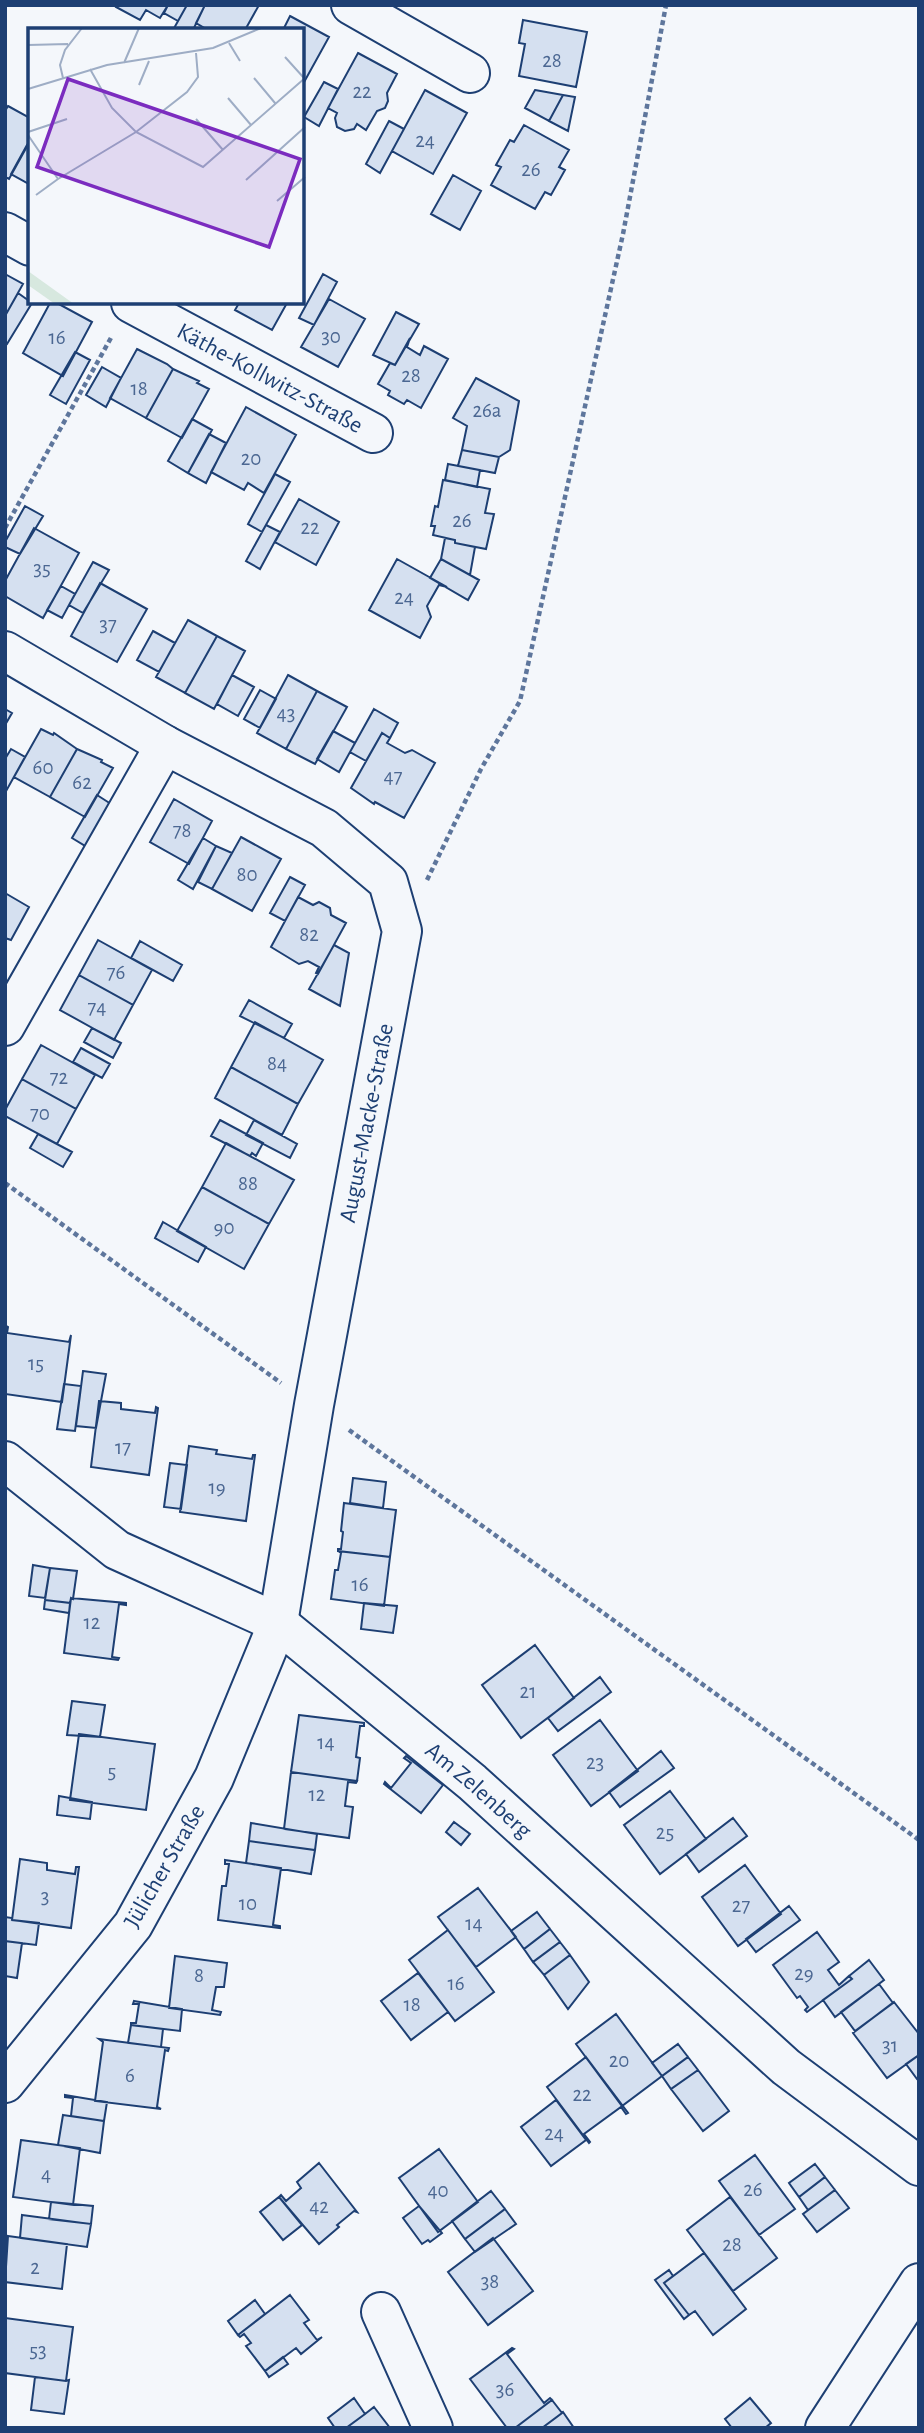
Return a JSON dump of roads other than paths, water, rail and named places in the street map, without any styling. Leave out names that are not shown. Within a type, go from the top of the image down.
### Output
[{"type":"street","points":[[351,5],[470,73]]},
{"type":"street","points":[[5,232],[28,245]]},
{"type":"street","name":"Käthe-Kollwitz-Straße","points":[[125,315],[373,433]]},
{"type":"street","name":"August-Macke-Straße","points":[[5,651],[165,745],[324,828],[388,883],[402,931],[314,1405],[278,1623]]},
{"type":"street","points":[[5,1026],[165,745]]},
{"type":"street","name":"Am Zelenberg","points":[[5,1461],[117,1550],[278,1623],[471,1782],[786,2067],[919,2166]]},
{"type":"street","name":"Jülicher Straße","points":[[5,2083],[133,1926],[214,1778],[278,1623]]},
{"type":"street","points":[[824,2428],[919,2283]]},
{"type":"street","points":[[381,2312],[433,2428]]}]
